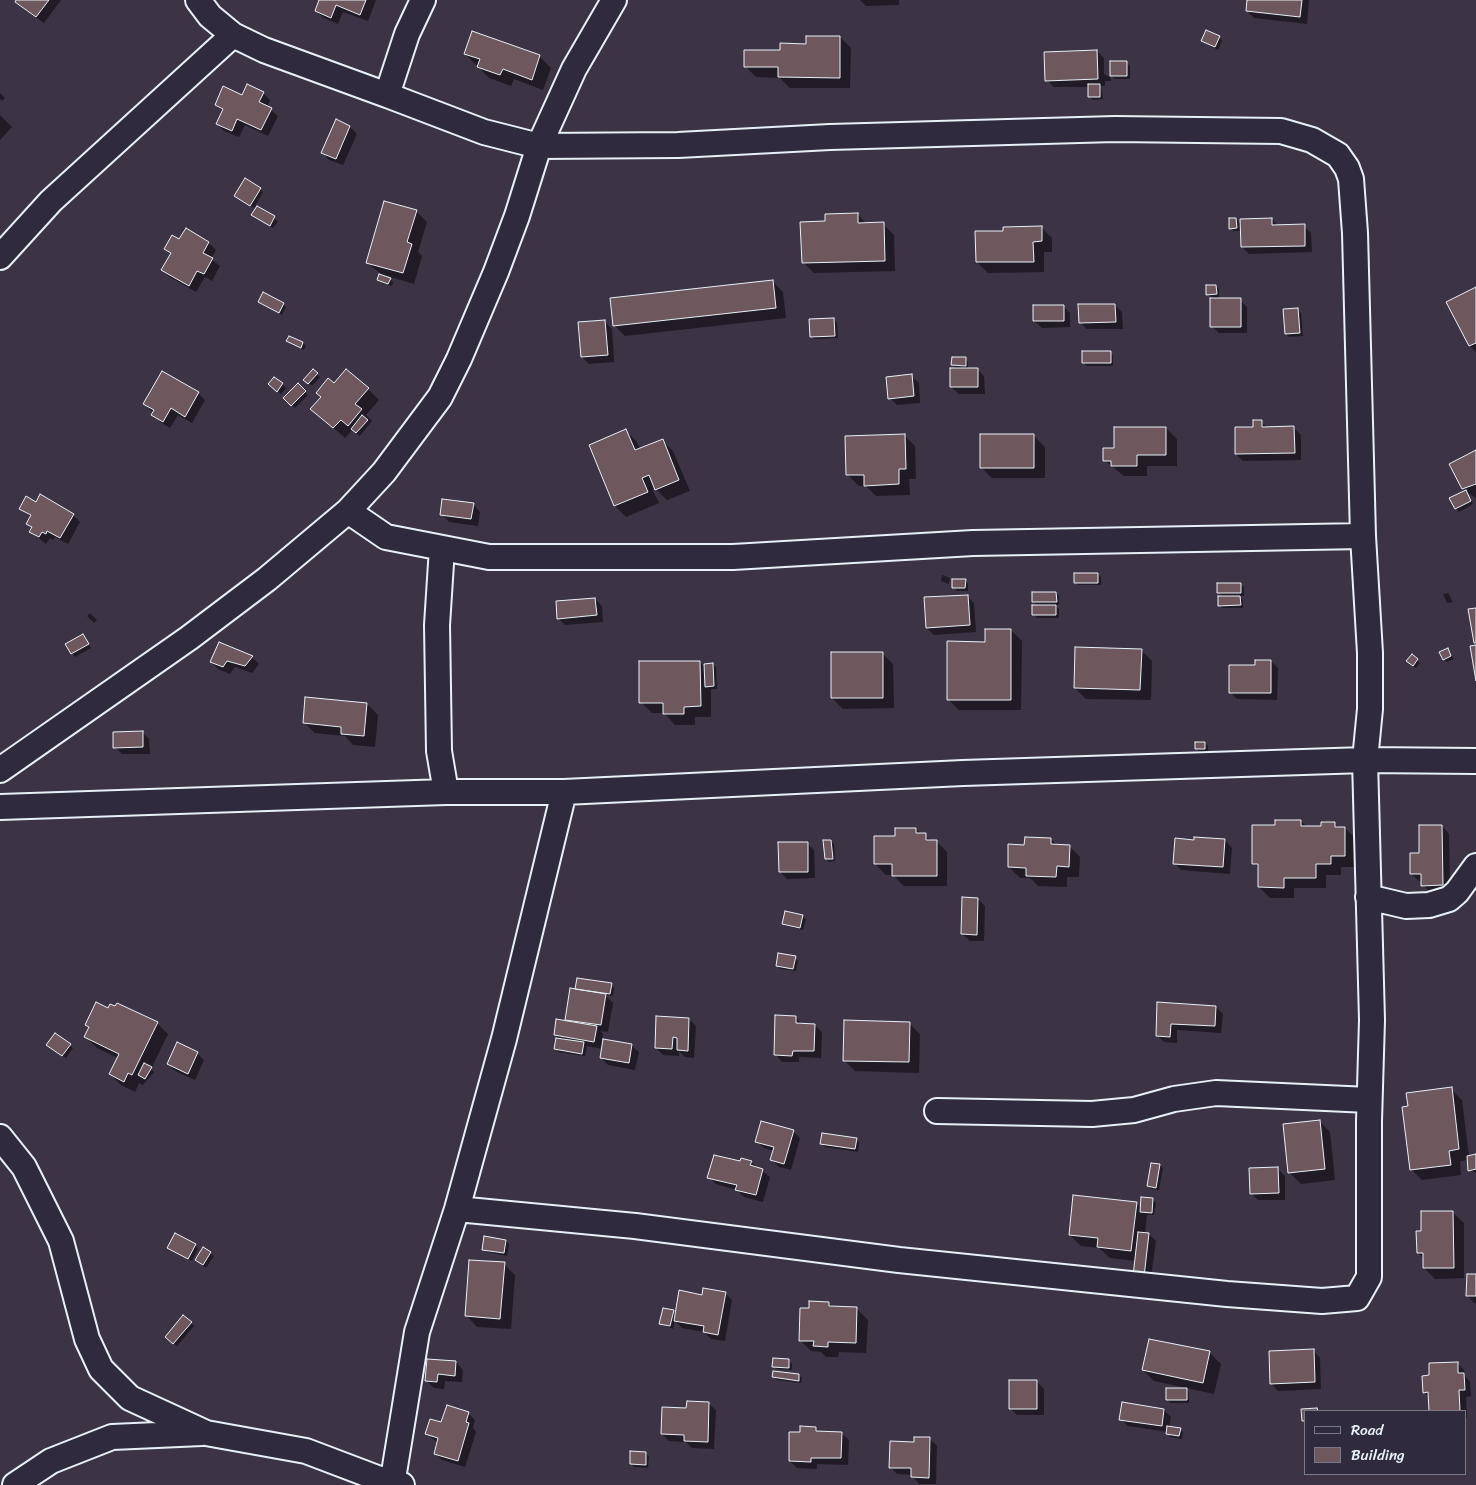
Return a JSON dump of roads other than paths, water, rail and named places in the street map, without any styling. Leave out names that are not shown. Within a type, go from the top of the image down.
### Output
[{"type":"street","points":[[198,0],[210,16],[233,35],[264,50],[387,94],[484,132],[539,146],[678,145],[830,137],[1115,129],[1281,131],[1326,146],[1338,155],[1347,168],[1351,179],[1356,233],[1362,536],[1370,653],[1370,708],[1365,760],[1372,1020],[1369,1100],[1369,1277],[1357,1298],[1322,1301],[1227,1294],[899,1260],[635,1226],[457,1209]]},
{"type":"street","points":[[387,94],[407,34],[423,0]]},
{"type":"street","points":[[0,770],[189,638],[348,511],[384,472],[440,397],[459,359],[496,272],[517,216],[539,146],[574,69],[614,0]]},
{"type":"street","points":[[0,257],[51,201],[233,35]]},
{"type":"street","points":[[348,511],[386,537],[490,558],[732,556],[973,543],[1362,536]]},
{"type":"street","points":[[442,548],[437,625],[439,751],[446,792]]},
{"type":"street","points":[[0,807],[446,792],[564,792],[963,773],[1365,760],[1476,761]]},
{"type":"street","points":[[0,1137],[24,1167],[61,1241],[87,1339],[101,1370],[130,1398],[206,1432],[306,1451],[396,1485],[417,1332],[457,1209],[504,1038],[564,792]]},
{"type":"street","points":[[1368,897],[1406,906],[1429,904],[1449,899],[1457,892],[1476,866]]},
{"type":"street","points":[[937,1111],[1092,1114],[1134,1110],[1174,1099],[1216,1093],[1369,1100]]},
{"type":"street","points":[[15,1485],[51,1461],[112,1437],[206,1432]]}]
